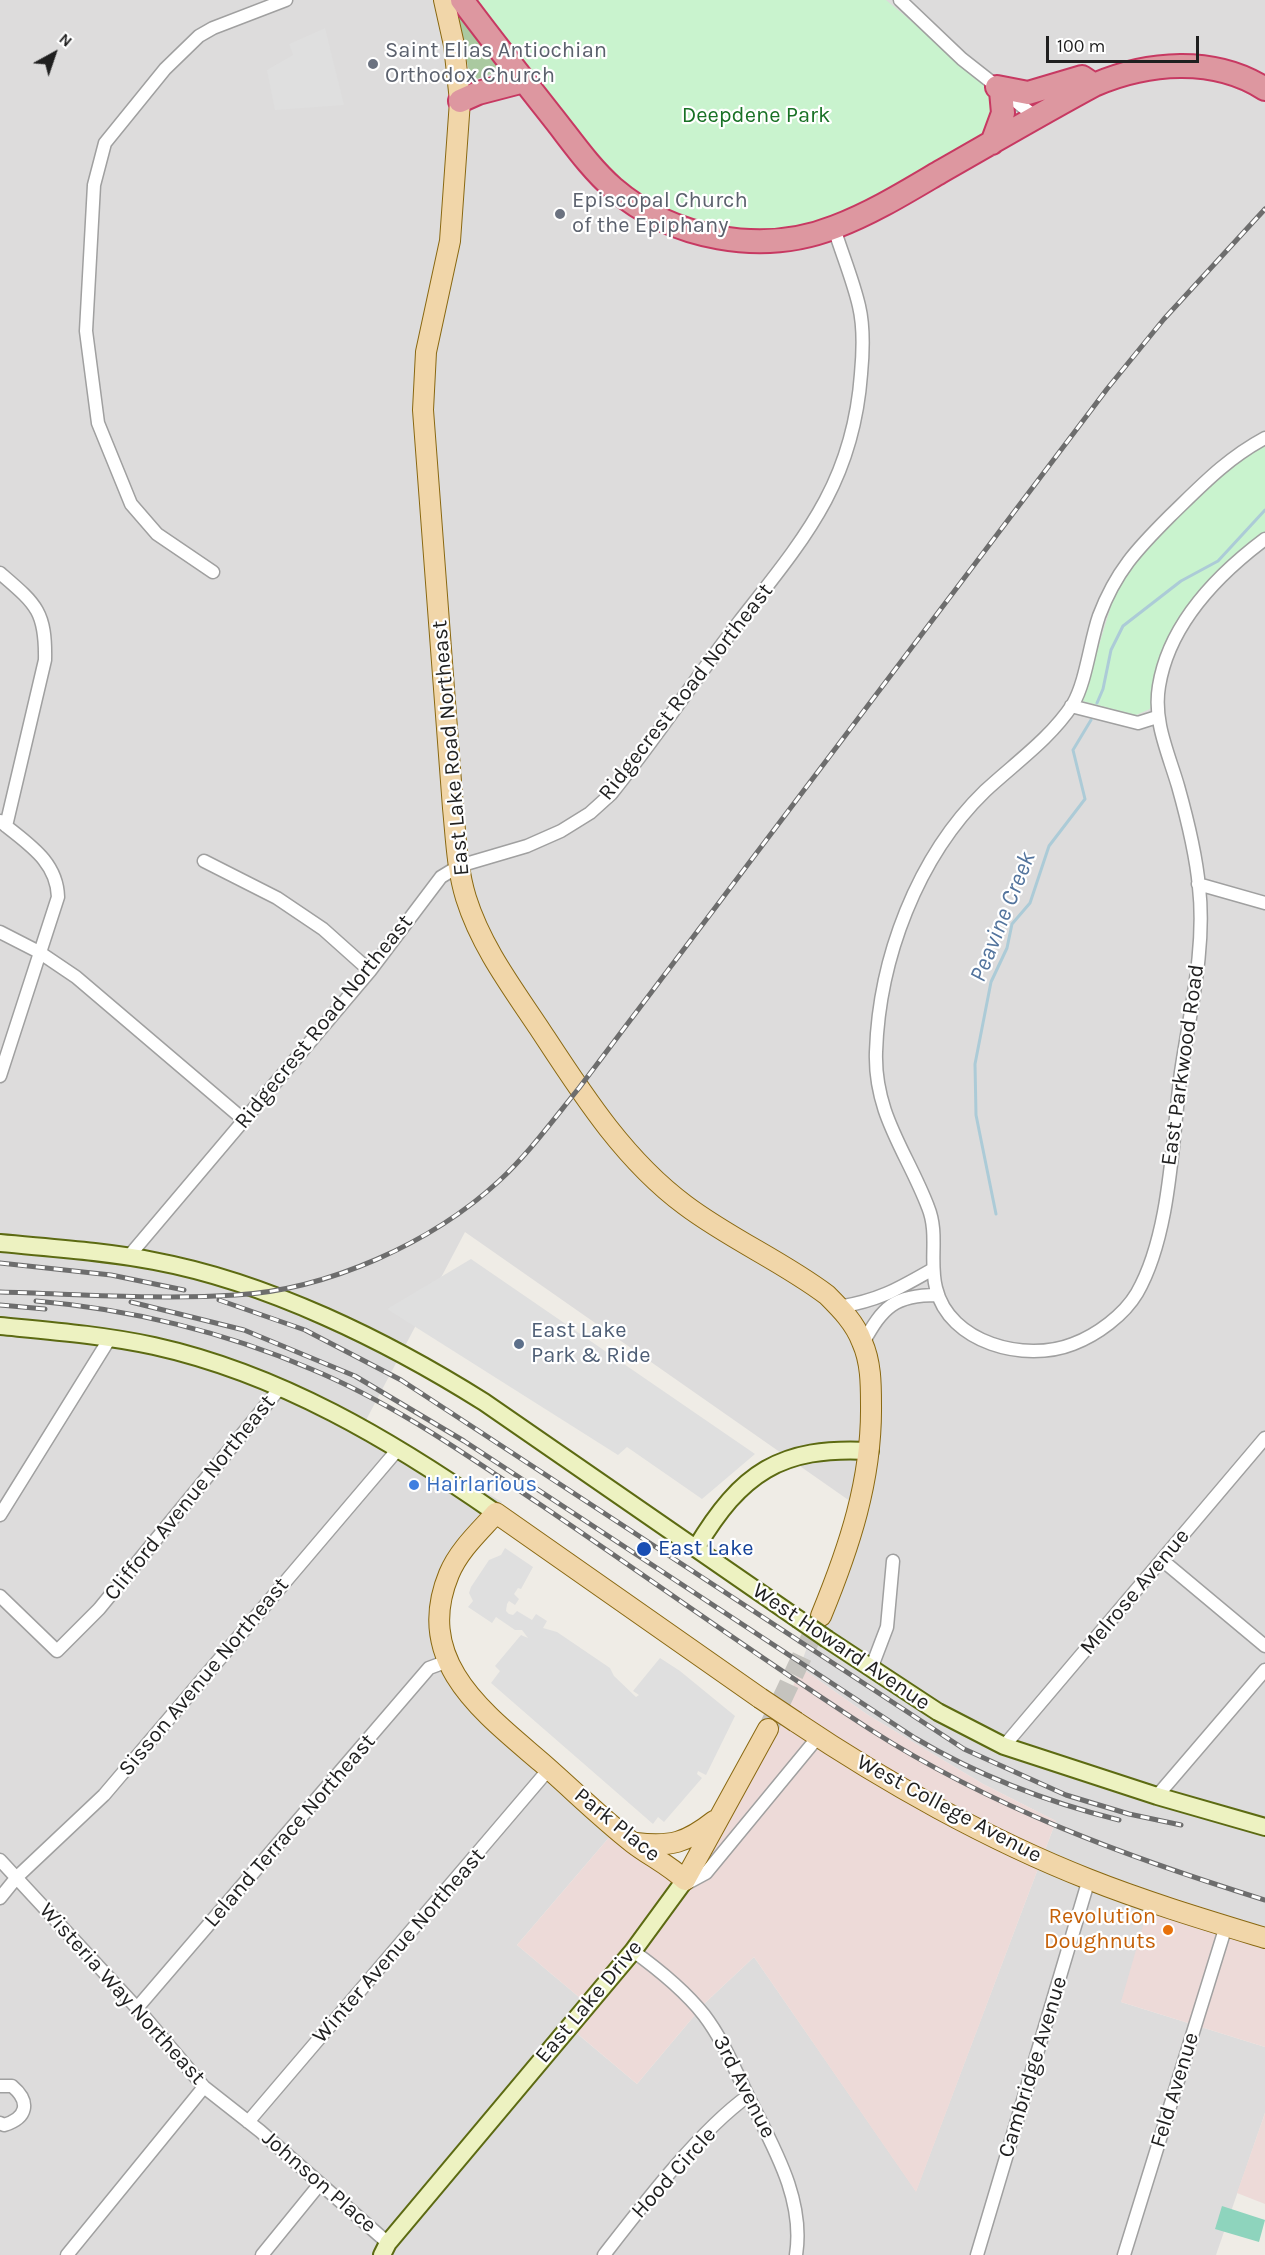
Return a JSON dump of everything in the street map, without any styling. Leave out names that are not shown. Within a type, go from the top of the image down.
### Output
[{"type":"highway","points":[[462,0],[599,174],[619,193],[656,216],[706,235],[742,241],[791,239],[834,228],[886,203],[1094,85],[1131,71],[1177,66],[1218,70],[1263,83]]},
{"type":"highway","points":[[992,143],[1003,113],[999,89],[1028,93],[1082,77],[1094,85]]},
{"type":"highway","points":[[460,101],[478,93],[524,81]]},
{"type":"main road","name":"East Lake Road Northeast","points":[[444,0],[454,45],[460,101],[450,241],[426,352],[423,385],[459,866],[465,897],[486,947],[579,1088],[627,1152],[684,1205],[722,1232],[814,1285],[840,1307],[863,1343],[871,1383],[870,1451],[851,1538],[821,1616]]},
{"type":"main road","name":"West Howard Avenue","points":[[0,1243],[129,1256],[184,1267],[262,1292],[346,1327],[440,1374],[551,1446],[827,1639],[957,1724],[1004,1746],[1156,1796],[1265,1827]]},
{"type":"main road","points":[[0,1326],[110,1338],[195,1357],[280,1388],[332,1411],[399,1448],[496,1513]]},
{"type":"main road","points":[[696,1548],[720,1510],[736,1491],[770,1466],[816,1452],[870,1451]]},
{"type":"main road","name":"West College Avenue","points":[[496,1513],[658,1628],[818,1737],[1006,1843],[1089,1879],[1265,1938]]},
{"type":"main road","name":"Park Place","points":[[496,1513],[469,1543],[449,1575],[441,1609],[448,1661],[464,1692],[478,1708],[633,1843],[683,1883]]},
{"type":"main road","name":"East Lake Drive","points":[[385,2249],[633,1951],[683,1883],[768,1729]]},
{"type":"main road","points":[[633,1843],[674,1844],[694,1838],[722,1815]]},
{"type":"street","points":[[213,572],[157,534],[131,504],[98,423],[86,332],[94,185],[105,142],[165,69],[199,36],[213,28],[286,0]]},
{"type":"street","points":[[900,0],[999,89],[1037,118]]},
{"type":"street","name":"Ridgecrest Road Northeast","points":[[129,1256],[370,970],[441,877],[459,866],[527,846],[561,831],[590,813],[611,794],[738,623],[794,554],[821,512],[852,436],[860,398],[862,358],[859,308],[834,228]]},
{"type":"street","points":[[863,1343],[875,1322],[895,1302],[916,1295],[937,1295],[933,1269],[936,1246],[931,1216],[894,1136],[879,1094],[876,1056],[882,992],[907,909],[937,852],[973,804],[1056,727],[1077,697],[1090,645],[1109,590],[1128,558],[1218,467],[1265,438]]},
{"type":"street","name":"East Parkwood Road","points":[[937,1295],[951,1316],[967,1332],[998,1346],[1035,1351],[1072,1345],[1101,1330],[1136,1296],[1156,1245],[1165,1198],[1198,950],[1198,884],[1183,806],[1157,717],[1160,683],[1176,632],[1214,585],[1265,539]]},
{"type":"street","points":[[0,573],[25,594],[40,614],[46,634],[45,660],[3,823],[51,866],[58,880],[58,897],[0,1076]]},
{"type":"street","points":[[1071,706],[1138,723],[1157,717]]},
{"type":"street","points":[[204,861],[277,898],[323,929],[370,970]]},
{"type":"street","points":[[1198,884],[1265,903]]},
{"type":"street","points":[[0,932],[39,952],[76,977],[244,1120]]},
{"type":"street","points":[[840,1307],[864,1303],[896,1292],[933,1269]]},
{"type":"street","points":[[0,1515],[110,1338]]},
{"type":"street","name":"Clifford Avenue Northeast","points":[[0,1596],[57,1651],[99,1609],[280,1388]]},
{"type":"street","name":"Melrose Avenue","points":[[1004,1746],[1265,1438]]},
{"type":"street","name":"Sisson Avenue Northeast","points":[[0,1898],[17,1877],[99,1800],[399,1448]]},
{"type":"street","points":[[1162,1560],[1265,1646]]},
{"type":"street","points":[[871,1668],[887,1627],[893,1561]]},
{"type":"street","name":"Leland Terrace Northeast","points":[[137,2008],[429,1668],[448,1661]]},
{"type":"street","points":[[1156,1796],[1265,1670]]},
{"type":"street","points":[[683,1883],[699,1879],[711,1868],[818,1737]]},
{"type":"street","name":"Winter Avenue Northeast","points":[[248,2122],[549,1769]]},
{"type":"street","name":"Wisteria Way Northeast","points":[[0,1860],[137,2008],[204,2086],[248,2122]]},
{"type":"street","name":"Cambridge Avenue","points":[[977,2255],[1089,1879]]},
{"type":"street","name":"Feld Avenue","points":[[1124,2255],[1226,1926]]},
{"type":"street","name":"3rd Avenue","points":[[633,1951],[679,1989],[703,2013],[722,2040],[774,2145],[794,2203],[798,2244],[796,2255]]},
{"type":"street","points":[[0,2086],[12,2086],[21,2093],[25,2103],[22,2114],[16,2121],[0,2123]]},
{"type":"street","points":[[67,2255],[204,2086]]},
{"type":"street","name":"Hood Circle","points":[[604,2255],[682,2160],[734,2106],[748,2096]]},
{"type":"street","name":"Johnson Place","points":[[248,2122],[319,2185],[385,2249]]},
{"type":"street","points":[[262,2255],[319,2185]]},
{"type":"shaded area","points":[[0,0],[1265,0],[1265,1928],[1168,1896],[1121,2002],[1265,2047],[1265,2113],[1216,2255],[0,2255]],"holes":[[[465,1232],[857,1506],[800,1667],[868,1715],[983,1784],[1056,1821],[916,2191],[754,1957],[705,2003],[637,2084],[574,2031],[592,2008],[517,1945],[618,1827],[469,1708],[439,1654],[441,1581],[502,1502],[365,1422]]]},
{"type":"shaded area","points":[[325,28],[344,105],[275,110],[267,70],[293,55],[289,44]]},
{"type":"shaded area","name":"East Lake Park & Ride","points":[[471,1259],[755,1454],[702,1499],[627,1447],[618,1455],[387,1309]]},
{"type":"shaded area","points":[[505,1548],[533,1567],[521,1589],[518,1588],[514,1594],[519,1599],[515,1605],[509,1601],[507,1604],[506,1611],[509,1614],[513,1615],[517,1611],[532,1620],[536,1614],[547,1621],[543,1628],[557,1632],[610,1668],[614,1676],[636,1697],[639,1695],[633,1691],[660,1658],[680,1671],[735,1716],[706,1775],[698,1771],[697,1774],[702,1778],[664,1822],[658,1817],[653,1824],[491,1683],[500,1671],[495,1666],[521,1635],[528,1638],[522,1630],[515,1630],[496,1617],[492,1623],[468,1607],[473,1601],[469,1593],[471,1587],[489,1560],[501,1555]]},
{"type":"shaded area","points":[[800,1667],[868,1715],[983,1784],[1056,1821],[916,2192],[754,1957],[705,2003],[637,2084],[573,2030],[592,2008],[517,1945],[618,1827],[693,1886],[777,1732]]},
{"type":"shaded area","points":[[1168,1896],[1265,1928],[1265,2047],[1121,2002],[1151,1898]]},
{"type":"shaded area","points":[[1265,2113],[1265,2204],[1237,2193]]},
{"type":"green space","name":"Deepdene Park","points":[[474,0],[886,0],[997,93],[989,132],[859,208],[804,228],[734,233],[665,211],[618,180],[584,142]]},
{"type":"green space","points":[[457,13],[502,70],[471,81]]},
{"type":"green space","points":[[1265,443],[1265,544],[1203,596],[1158,678],[1150,709],[1136,715],[1082,701],[1114,596],[1127,569],[1211,481]]},
{"type":"green space","points":[[1222,2206],[1265,2220],[1259,2242],[1215,2229]]},
{"type":"waterway","name":"Peavine Creek","points":[[1097,703],[1103,689],[1111,650],[1123,626],[1181,581],[1218,561],[1265,510]]},
{"type":"waterway","name":"Peavine Creek","points":[[996,1214],[976,1115],[975,1064],[991,982],[1007,948],[1012,924],[1030,903],[1049,846],[1085,799],[1073,750],[1091,720]]},
{"type":"tunnel","points":[[768,1729],[821,1616]]},
{"type":"railway","points":[[0,1292],[148,1297],[207,1296],[271,1291],[306,1284],[342,1273],[410,1243],[442,1224],[499,1181],[531,1148],[579,1088],[1107,389],[1164,319],[1265,209]]},
{"type":"railway","points":[[0,1263],[111,1275],[184,1290]]},
{"type":"railway","points":[[219,1300],[305,1330],[401,1380],[964,1749],[1066,1795],[1129,1814],[1181,1825]]},
{"type":"railway","points":[[36,1301],[141,1316],[211,1333],[311,1369],[371,1397],[456,1448],[787,1674],[917,1758],[1013,1807],[1062,1828],[1162,1866],[1265,1900]]},
{"type":"railway","points":[[131,1302],[244,1330],[355,1376],[464,1441],[939,1752],[1014,1787],[1119,1820]]},
{"type":"railway","points":[[0,1305],[45,1309]]},
{"type":"place","name":"Saint Elias Antiochian Orthodox Church","points":[[373,64]]},
{"type":"place","name":"Episcopal Church of the Epiphany","points":[[560,214]]},
{"type":"place","name":"East Lake Park & Ride","points":[[519,1344]]},
{"type":"place","name":"Hairlarious","points":[[414,1485]]},
{"type":"place","name":"East Lake","points":[[644,1549]]},
{"type":"place","name":"Revolution Doughnuts","points":[[1168,1930]]}]
